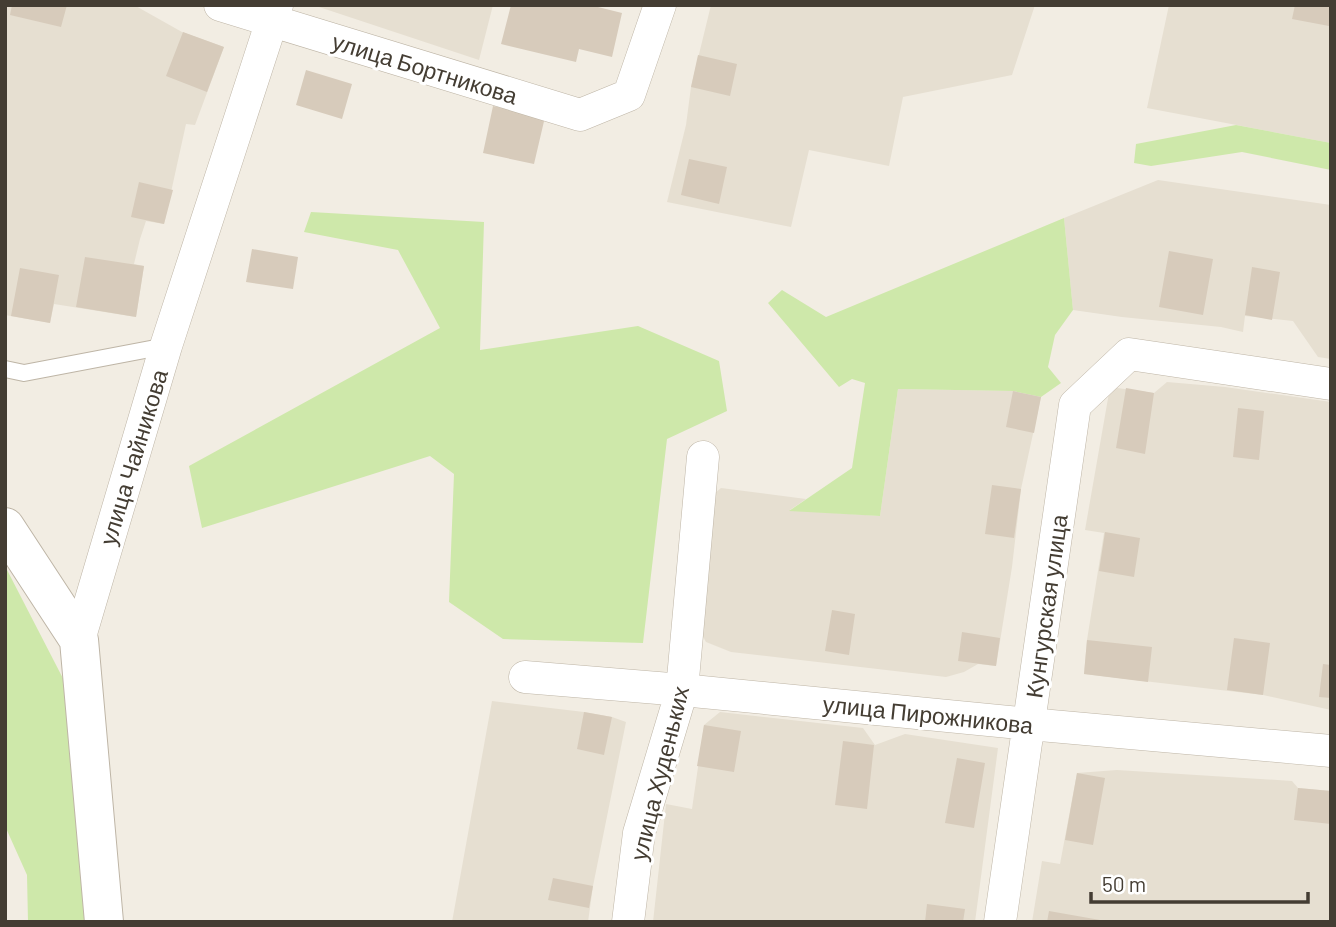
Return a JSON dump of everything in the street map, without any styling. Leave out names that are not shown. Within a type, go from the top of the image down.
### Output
[{"type":"street","name":"улица Бортникова","points":[[220,5],[275,13],[580,115],[629,95],[660,5]]},
{"type":"street","name":"улица Чайникова","points":[[104,922],[79,640],[166,346],[275,13]]},
{"type":"street","name":"Кунгурская улица","points":[[1000,922],[1075,405],[1129,354],[1331,384]]},
{"type":"street","name":"улица Худеньких","points":[[628,922],[639,833],[682,690],[703,457]]},
{"type":"street","points":[[5,527],[79,640]]},
{"type":"street","name":"улица Пирожникова","points":[[525,677],[1331,751]]},
{"type":"lane","points":[[5,369],[24,373],[166,346]]},
{"type":"shaded area","points":[[5,5],[134,5],[182,32],[224,47],[195,125],[186,124],[164,224],[146,221],[140,239],[134,264],[144,266],[136,317],[54,304],[50,323],[5,315]]},
{"type":"shaded area","points":[[313,5],[493,5],[479,60]]},
{"type":"shaded area","points":[[711,5],[1035,5],[1012,75],[903,97],[889,166],[809,150],[791,227],[667,202]]},
{"type":"shaded area","points":[[1169,5],[1331,5],[1331,143],[1147,108]]},
{"type":"shaded area","points":[[1158,180],[1331,205],[1331,359],[1318,357],[1293,321],[1245,316],[1243,332],[1221,327],[1073,310],[1064,218]]},
{"type":"shaded area","points":[[1167,382],[1331,402],[1331,710],[1263,695],[1084,674],[1104,533],[1085,530],[1110,387],[1154,393]]},
{"type":"shaded area","points":[[898,389],[1013,391],[1041,397],[1021,489],[996,666],[978,664],[964,672],[946,677],[731,652],[706,642],[699,629],[708,499],[721,488],[806,499],[790,510],[880,516]]},
{"type":"shaded area","points":[[492,701],[584,712],[626,722],[588,922],[452,922]]},
{"type":"shaded area","points":[[720,712],[863,728],[875,745],[905,734],[998,748],[975,922],[653,922],[666,804],[692,809],[704,725]]},
{"type":"shaded area","points":[[1117,770],[1292,781],[1298,788],[1331,791],[1331,922],[1032,922],[1042,861],[1060,864],[1077,773]]},
{"type":"green space","points":[[1236,125],[1331,143],[1331,170],[1242,152],[1151,166],[1134,163],[1136,144]]},
{"type":"green space","points":[[311,212],[484,222],[480,350],[638,326],[719,361],[727,411],[667,439],[643,643],[503,639],[449,602],[454,474],[430,456],[202,528],[189,466],[440,328],[398,250],[304,232]]},
{"type":"green space","points":[[1064,218],[1073,310],[1055,335],[1048,367],[1061,383],[1041,397],[1013,391],[898,389],[880,516],[789,511],[852,468],[865,383],[852,379],[839,387],[768,303],[782,290],[826,317]]},
{"type":"green space","points":[[5,566],[71,694],[87,922],[28,922],[27,875],[5,826]]},
{"type":"building","points":[[12,5],[67,5],[61,27],[10,15]]},
{"type":"building","points":[[511,5],[590,5],[622,13],[612,57],[579,49],[576,62],[501,44]]},
{"type":"building","points":[[1295,5],[1331,5],[1329,26],[1292,19]]},
{"type":"building","points":[[183,32],[224,47],[207,92],[166,76]]},
{"type":"building","points":[[698,55],[737,64],[730,96],[691,87]]},
{"type":"building","points":[[306,70],[352,84],[342,119],[296,105]]},
{"type":"building","points":[[493,106],[545,117],[534,164],[483,153]]},
{"type":"building","points":[[689,159],[727,167],[719,204],[681,195]]},
{"type":"building","points":[[139,182],[173,190],[164,224],[131,217]]},
{"type":"building","points":[[252,249],[298,257],[293,289],[246,282]]},
{"type":"building","points":[[1169,251],[1213,259],[1203,315],[1159,307]]},
{"type":"building","points":[[85,257],[144,266],[136,317],[76,307]]},
{"type":"building","points":[[1252,267],[1280,272],[1272,320],[1245,315]]},
{"type":"building","points":[[20,268],[59,275],[50,323],[11,316]]},
{"type":"building","points":[[1126,388],[1154,393],[1145,454],[1116,448]]},
{"type":"building","points":[[1013,391],[1041,397],[1034,433],[1006,427]]},
{"type":"building","points":[[1238,408],[1264,411],[1259,460],[1233,457]]},
{"type":"building","points":[[992,485],[1021,489],[1014,538],[985,534]]},
{"type":"building","points":[[1105,532],[1140,538],[1134,577],[1099,571]]},
{"type":"building","points":[[832,610],[855,614],[849,655],[825,651]]},
{"type":"building","points":[[962,632],[1000,638],[996,666],[958,661]]},
{"type":"building","points":[[1234,638],[1270,643],[1263,695],[1227,690]]},
{"type":"building","points":[[1087,640],[1152,647],[1148,682],[1084,674]]},
{"type":"building","points":[[1323,664],[1331,665],[1331,698],[1319,697]]},
{"type":"building","points":[[584,712],[612,717],[604,755],[577,749]]},
{"type":"building","points":[[704,725],[741,731],[734,772],[697,766]]},
{"type":"building","points":[[843,741],[874,745],[867,809],[835,805]]},
{"type":"building","points":[[957,758],[985,763],[974,828],[945,823]]},
{"type":"building","points":[[1077,773],[1105,778],[1093,845],[1065,840]]},
{"type":"building","points":[[1298,788],[1331,791],[1331,824],[1294,820]]},
{"type":"building","points":[[553,878],[593,886],[589,908],[548,900]]},
{"type":"building","points":[[927,904],[965,909],[963,922],[925,922]]},
{"type":"building","points":[[1049,911],[1100,920],[1100,922],[1047,922]]}]
